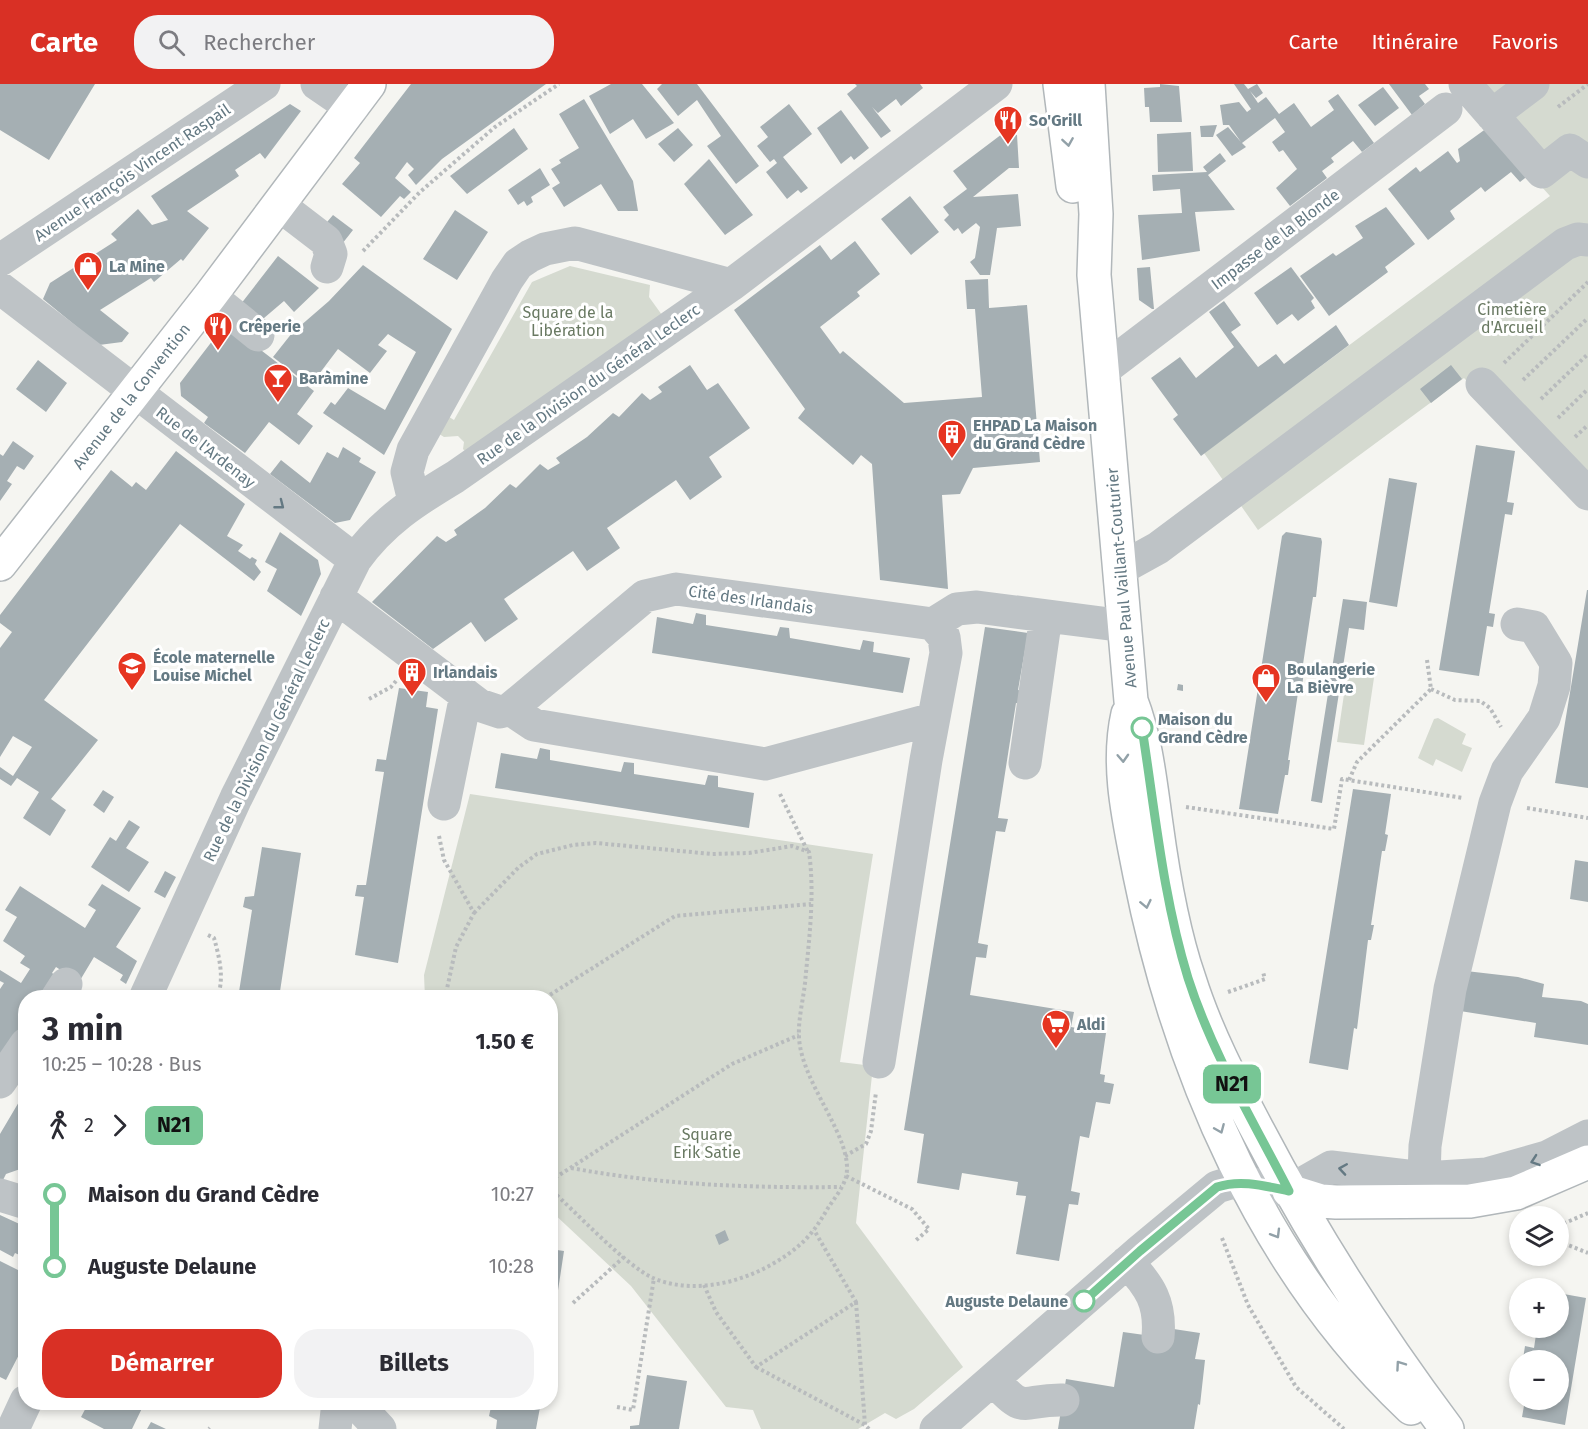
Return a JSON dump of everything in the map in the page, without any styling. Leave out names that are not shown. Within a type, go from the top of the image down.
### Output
[{"type":"main road","name":"Avenue Paul Vaillant-Couturier","points":[[1060,84],[1074,198],[1094,275]]},
{"type":"main road","name":"Avenue Paul Vaillant-Couturier","points":[[1088,84],[1095,213],[1094,275],[1131,701],[1123,736],[1123,760],[1131,826],[1158,953],[1175,1019],[1193,1066],[1247,1183],[1285,1250],[1331,1318],[1401,1398],[1421,1418],[1445,1429]]},
{"type":"main road","name":"Avenue de la Convention","points":[[0,564],[210,296],[361,96]]},
{"type":"main road","name":"Avenue Paul Vaillant-Couturier","points":[[1131,701],[1142,728],[1174,922],[1198,1003],[1233,1086],[1289,1191],[1353,1299],[1445,1429]]},
{"type":"main road","points":[[1289,1191],[1321,1201],[1336,1202],[1470,1201],[1516,1193],[1588,1162]]},
{"type":"street","name":"Avenue François Vincent Raspail","points":[[0,260],[264,84]]},
{"type":"street","points":[[316,84],[361,96]]},
{"type":"street","name":"Rue de la Division du Général Leclerc","points":[[149,990],[236,798],[355,560],[369,540],[390,519],[414,501],[455,477],[731,285],[996,84]]},
{"type":"street","points":[[1492,115],[1533,84]]},
{"type":"street","points":[[1456,96],[1492,115],[1542,172],[1570,150],[1588,162]]},
{"type":"street","name":"Impasse de la Blonde","points":[[1103,370],[1456,96]]},
{"type":"street","points":[[279,205],[326,241],[332,254],[341,263]]},
{"type":"street","points":[[1120,569],[1158,548],[1565,244],[1578,239],[1588,240]]},
{"type":"street","name":"Rue de la Division du Général Leclerc","points":[[414,501],[407,472],[413,450],[518,264],[545,249],[575,243],[731,285]]},
{"type":"street","name":"Rue de l'Ardenay","points":[[0,288],[355,560]]},
{"type":"street","points":[[210,296],[258,335]]},
{"type":"street","points":[[1509,411],[1581,472]]},
{"type":"street","name":"Cité des Irlandais","points":[[510,709],[645,596],[676,589],[933,624]]},
{"type":"street","points":[[336,597],[490,711],[501,712],[510,709],[534,725],[765,764],[933,719]]},
{"type":"street","points":[[879,1062],[933,719],[946,653],[944,637],[933,624],[957,609],[977,607],[1125,626]]},
{"type":"street","points":[[1025,763],[1046,616]]},
{"type":"street","points":[[1424,1178],[1425,1146],[1450,989],[1495,803],[1507,771],[1544,718],[1552,693],[1556,663],[1534,627],[1517,624]]},
{"type":"street","points":[[444,804],[466,695]]},
{"type":"street","points":[[0,1082],[18,1056]]},
{"type":"street","points":[[936,1429],[1127,1262],[1217,1187],[1230,1183],[1247,1183],[1289,1191],[1331,1167],[1389,1176],[1424,1178],[1470,1176],[1512,1169],[1547,1157],[1588,1136]]},
{"type":"street","points":[[0,1196],[18,1201]]},
{"type":"street","points":[[1127,1262],[1149,1285],[1160,1318],[1158,1337]]},
{"type":"street","points":[[994,1380],[1013,1401],[1024,1405],[1063,1401]]},
{"type":"street","points":[[13,1429],[22,1410]]},
{"type":"street","points":[[335,1429],[337,1410]]},
{"type":"street","points":[[362,1410],[380,1429]]},
{"type":"path","points":[[341,263],[495,127],[559,84]]},
{"type":"path","points":[[1509,411],[1588,282]]},
{"type":"path","points":[[1509,411],[1588,318]]},
{"type":"path","points":[[1509,411],[1588,354]]},
{"type":"path","points":[[1509,411],[1588,389]]},
{"type":"path","points":[[1428,660],[1431,689]]},
{"type":"path","points":[[369,699],[395,682]]},
{"type":"path","points":[[1431,689],[1455,700],[1475,700],[1486,704],[1521,752]]},
{"type":"path","points":[[1349,780],[1357,762],[1431,689]]},
{"type":"path","points":[[558,1196],[639,1270],[654,1278],[675,1284],[705,1285],[751,1274],[787,1254],[814,1230],[841,1187],[846,1176],[845,1156],[839,1135],[809,1080],[801,1057],[799,1035],[811,904],[812,877],[809,852],[765,764]]},
{"type":"path","points":[[1179,806],[1334,829],[1342,779],[1588,818]]},
{"type":"path","points":[[444,804],[439,837],[444,860],[474,913]]},
{"type":"path","points":[[447,990],[456,947],[474,913],[519,867],[537,854],[573,844],[596,843],[712,854],[749,853],[792,846],[809,852]]},
{"type":"path","points":[[558,990],[675,916],[811,904]]},
{"type":"path","points":[[217,948],[220,990]]},
{"type":"path","points":[[1198,1003],[1265,979],[1263,972]]},
{"type":"path","points":[[558,1177],[732,1064],[799,1035]]},
{"type":"path","points":[[845,1156],[866,1144],[872,1131],[879,1062]]},
{"type":"path","points":[[571,1168],[635,1180],[691,1184],[759,1188],[841,1187]]},
{"type":"path","points":[[846,1176],[912,1209],[929,1229],[914,1242]]},
{"type":"path","points":[[1569,1221],[1588,1213]]},
{"type":"path","points":[[814,1230],[856,1302],[865,1425]]},
{"type":"path","points":[[1222,1238],[1248,1305],[1296,1387],[1344,1429]]},
{"type":"path","points":[[1569,1245],[1588,1253]]},
{"type":"path","points":[[573,1303],[624,1257]]},
{"type":"path","points":[[617,1407],[633,1410],[654,1278]]},
{"type":"path","points":[[705,1285],[716,1312],[756,1367],[869,1429]]},
{"type":"path","points":[[756,1367],[856,1302]]},
{"type":"green space","name":"Cimetière d'Arcueil","points":[[1449,84],[1588,84],[1588,508],[1464,378],[1258,530],[1204,453],[1550,196]]},
{"type":"green space","name":"Square de la Libération","points":[[570,266],[650,285],[649,297],[662,315],[466,452],[463,449],[464,442],[458,436],[444,437],[436,432],[446,415],[454,420],[532,282]]},
{"type":"green space","points":[[1348,667],[1375,671],[1364,745],[1337,742]]},
{"type":"green space","points":[[1438,718],[1466,734],[1462,744],[1472,748],[1462,772],[1436,759],[1433,766],[1418,758],[1434,719]]},
{"type":"green space","name":"Square Erik Satie","points":[[470,794],[873,854],[840,1062],[873,1066],[856,1223],[963,1367],[914,1409],[896,1419],[885,1413],[858,1429],[761,1429],[753,1410],[726,1407],[631,1286],[558,1218],[558,990],[425,990],[424,975]]},
{"type":"building","points":[[0,84],[95,84],[49,160],[0,130]]},
{"type":"building","points":[[411,84],[546,84],[442,159],[416,185],[408,175],[414,169],[407,162],[395,178],[411,192],[404,199],[400,196],[381,217],[342,184],[360,163],[354,158]]},
{"type":"building","points":[[611,84],[642,84],[674,123],[646,139],[633,119],[610,134],[589,96]]},
{"type":"building","points":[[662,84],[697,84],[759,166],[736,184],[707,146],[721,136],[697,100],[678,116],[657,89]]},
{"type":"building","points":[[855,84],[920,84],[923,88],[901,106],[896,99],[878,113],[872,107],[891,131],[881,138],[847,94],[857,86]]},
{"type":"building","points":[[1160,84],[1179,86],[1182,122],[1150,122],[1149,107],[1145,107],[1144,88],[1160,87]]},
{"type":"building","points":[[1234,84],[1244,84],[1248,89],[1257,84],[1263,93],[1256,98],[1250,91],[1258,103],[1266,97],[1279,114],[1294,103],[1311,127],[1334,110],[1328,101],[1338,94],[1374,143],[1362,152],[1353,141],[1331,158],[1334,162],[1322,171],[1327,178],[1290,206],[1276,188],[1297,169],[1283,150],[1279,152],[1272,142],[1285,132],[1275,118],[1242,143],[1246,147],[1232,156],[1216,135],[1228,127],[1241,142],[1229,125],[1223,125],[1220,105],[1239,102],[1247,112],[1251,109]]},
{"type":"building","points":[[1389,84],[1425,84],[1429,89],[1419,96],[1425,104],[1412,115]]},
{"type":"building","points":[[1383,87],[1399,108],[1375,126],[1358,105]]},
{"type":"building","points":[[584,99],[633,181],[638,211],[618,211],[601,184],[564,207],[552,188],[560,183],[551,169],[561,163],[559,160],[579,148],[559,114]]},
{"type":"building","points":[[290,104],[301,111],[265,159],[260,153],[235,170],[239,176],[187,211],[209,228],[183,261],[181,259],[154,282],[151,278],[100,310],[129,333],[122,342],[99,345],[43,299],[50,283],[117,240],[111,234],[138,209],[152,225],[168,220],[151,196]]},
{"type":"building","points":[[789,104],[812,134],[783,157],[808,188],[801,193],[798,190],[787,199],[766,172],[777,163],[774,159],[770,162],[757,146],[768,137],[760,127]]},
{"type":"building","points":[[841,110],[869,148],[854,160],[851,156],[841,164],[817,128]]},
{"type":"building","points":[[1217,125],[1213,137],[1201,137],[1200,126]]},
{"type":"building","points":[[514,128],[528,149],[467,194],[450,176]]},
{"type":"building","points":[[678,128],[693,145],[674,162],[658,144]]},
{"type":"building","points":[[1487,128],[1529,175],[1520,182],[1511,172],[1485,192],[1481,187],[1450,211],[1455,219],[1428,240],[1388,189],[1416,167],[1420,172],[1448,151],[1457,163],[1460,161],[1458,149]]},
{"type":"building","points":[[1006,131],[1017,135],[1019,168],[1009,168],[973,197],[1018,194],[1021,226],[997,228],[990,275],[980,275],[970,262],[975,258],[980,227],[976,223],[962,234],[958,228],[954,231],[944,220],[949,215],[943,207],[967,189],[953,171]]},
{"type":"building","points":[[1191,132],[1193,171],[1158,172],[1157,134]]},
{"type":"building","points":[[1220,153],[1226,161],[1208,175],[1235,210],[1195,212],[1200,251],[1142,260],[1138,215],[1182,213],[1180,189],[1153,191],[1152,175],[1207,172],[1203,167]]},
{"type":"building","points":[[709,159],[753,215],[725,235],[684,184]]},
{"type":"building","points":[[540,168],[550,185],[531,197],[533,202],[527,206],[524,201],[518,205],[508,190]]},
{"type":"building","points":[[910,196],[939,232],[911,255],[881,219]]},
{"type":"building","points":[[1386,207],[1415,244],[1385,267],[1388,272],[1329,316],[1300,276],[1333,253],[1336,256],[1363,238],[1355,226]]},
{"type":"building","points":[[455,210],[488,232],[457,280],[423,259]]},
{"type":"building","points":[[333,215],[353,230],[342,244],[322,228]]},
{"type":"building","points":[[855,241],[880,274],[857,292],[860,296],[820,327],[840,354],[843,351],[904,403],[982,397],[975,309],[967,309],[965,280],[988,279],[989,308],[1027,305],[1040,462],[973,468],[960,494],[942,495],[948,589],[880,580],[872,464],[861,455],[853,465],[798,418],[805,409],[734,310],[820,245],[831,260]]},
{"type":"building","points":[[278,256],[319,288],[294,312],[284,301],[257,324],[237,309]]},
{"type":"building","points":[[363,265],[452,329],[384,455],[323,413],[331,402],[335,405],[348,388],[385,410],[416,352],[388,334],[378,345],[387,351],[370,373],[338,349],[310,386],[273,357],[292,333],[329,301]]},
{"type":"building","points":[[1150,267],[1154,309],[1139,300],[1137,268]]},
{"type":"building","points":[[1291,267],[1314,298],[1311,301],[1315,308],[1298,321],[1292,314],[1277,325],[1254,293]]},
{"type":"building","points":[[1224,301],[1241,325],[1231,332],[1258,367],[1276,354],[1284,364],[1336,325],[1349,345],[1201,456],[1173,419],[1178,415],[1151,378],[1180,357],[1196,378],[1234,347],[1209,312]]},
{"type":"building","points":[[226,323],[314,391],[297,414],[313,426],[299,445],[269,422],[245,453],[204,423],[208,417],[181,396],[180,383]]},
{"type":"building","points":[[38,360],[67,383],[46,412],[16,389]]},
{"type":"building","points":[[690,365],[707,390],[718,383],[750,428],[709,457],[722,477],[690,500],[676,480],[607,528],[620,548],[587,571],[573,551],[504,599],[518,619],[485,642],[471,622],[433,649],[372,602],[437,536],[446,542],[457,535],[454,530],[485,508],[510,484],[516,488],[540,464],[548,470],[560,463],[556,458],[587,437],[613,413],[619,417],[642,393],[650,400],[662,392],[658,387]]},
{"type":"building","points":[[1451,365],[1462,379],[1431,403],[1420,389]]},
{"type":"building","points":[[13,441],[34,456],[24,470],[17,466],[7,481],[12,484],[0,501],[0,454],[3,456]]},
{"type":"building","points":[[1476,445],[1515,451],[1507,502],[1514,503],[1512,515],[1505,514],[1489,613],[1495,614],[1493,627],[1487,626],[1479,676],[1439,670]]},
{"type":"building","points":[[343,447],[361,458],[359,462],[376,472],[350,520],[335,523],[270,474],[281,460],[310,483],[327,452],[338,458]]},
{"type":"building","points":[[176,451],[245,504],[227,536],[243,545],[238,551],[250,559],[252,557],[257,560],[255,564],[261,572],[254,581],[180,524],[44,700],[98,740],[51,799],[66,810],[50,836],[23,818],[39,792],[17,778],[11,786],[0,779],[0,767],[13,776],[32,747],[13,736],[0,757],[0,648],[12,632],[0,623],[0,615],[111,470],[132,487],[136,482],[146,490]]},
{"type":"building","points":[[1389,478],[1417,483],[1397,607],[1369,602]]},
{"type":"building","points":[[280,532],[318,560],[321,574],[301,616],[267,591],[277,569],[265,562]]},
{"type":"building","points":[[1286,532],[1321,538],[1322,542],[1316,597],[1313,597],[1302,671],[1304,671],[1302,687],[1299,686],[1288,760],[1290,760],[1288,775],[1285,775],[1278,814],[1239,809],[1282,536]]},
{"type":"building","points":[[1588,590],[1588,788],[1555,783]]},
{"type":"building","points":[[1343,599],[1367,602],[1364,630],[1349,628],[1322,803],[1311,801]]},
{"type":"building","points":[[696,613],[706,615],[706,625],[777,636],[780,627],[789,628],[790,638],[860,650],[863,640],[874,642],[873,652],[910,658],[903,693],[652,653],[657,617],[693,624]]},
{"type":"building","points":[[985,627],[1028,633],[1018,690],[1028,692],[1026,704],[1016,703],[998,818],[1008,819],[1005,832],[996,831],[978,943],[988,945],[986,958],[976,957],[970,995],[1074,1012],[1071,1027],[1106,1033],[1100,1074],[1105,1075],[1104,1082],[1114,1084],[1110,1104],[1096,1102],[1089,1138],[1080,1136],[1071,1191],[1080,1193],[1078,1205],[1069,1204],[1059,1261],[1016,1254],[1026,1196],[1016,1195],[1018,1182],[962,1173],[959,1190],[917,1183],[924,1134],[904,1130]]},
{"type":"building","points":[[1178,684],[1183,685],[1183,691],[1177,690]]},
{"type":"building","points":[[399,688],[428,692],[426,707],[438,709],[398,963],[355,955],[364,897],[355,896],[357,885],[366,885],[384,772],[375,771],[377,759],[386,760]]},
{"type":"building","points":[[540,748],[550,750],[550,760],[621,772],[624,762],[634,763],[634,774],[705,785],[708,775],[718,776],[718,787],[754,793],[749,828],[495,788],[501,753],[537,759]]},
{"type":"building","points":[[1353,789],[1391,794],[1385,834],[1388,835],[1385,851],[1382,851],[1371,925],[1374,925],[1371,940],[1368,940],[1357,1029],[1354,1028],[1348,1070],[1309,1063]]},
{"type":"building","points":[[103,790],[114,797],[104,813],[93,805]]},
{"type":"building","points":[[129,820],[140,827],[126,848],[149,862],[129,892],[91,867],[110,837],[116,841]]},
{"type":"building","points":[[262,847],[301,853],[280,990],[239,990],[252,910],[243,907],[245,897],[254,896]]},
{"type":"building","points":[[1575,860],[1588,862],[1588,902],[1570,899]]},
{"type":"building","points":[[165,871],[176,877],[165,898],[154,892]]},
{"type":"building","points":[[102,884],[141,908],[116,947],[137,961],[126,984],[120,980],[123,975],[94,957],[79,982],[56,967],[52,973],[60,978],[51,990],[18,990],[18,1037],[0,1063],[0,989],[4,983],[0,981],[0,970],[21,983],[30,969],[20,963],[25,956],[3,941],[17,917],[5,910],[20,886],[85,928],[96,910],[88,905]]},
{"type":"building","points":[[1466,971],[1518,977],[1544,984],[1542,997],[1581,1001],[1588,1004],[1588,1045],[1534,1037],[1536,1023],[1460,1011]]},
{"type":"building","points":[[18,1104],[18,1170],[6,1174],[2,1182],[0,1180],[0,1134]]},
{"type":"building","points":[[0,1215],[18,1223],[18,1254],[15,1253],[13,1257],[0,1250]]},
{"type":"building","points":[[725,1230],[729,1240],[719,1245],[715,1235]]},
{"type":"building","points":[[558,1250],[564,1251],[558,1290]]},
{"type":"building","points":[[0,1261],[18,1270],[18,1357],[6,1380],[0,1377]]},
{"type":"building","points":[[1569,1295],[1586,1298],[1569,1401],[1569,1350],[1524,1350],[1525,1346],[1534,1348],[1536,1338],[1569,1338]]},
{"type":"building","points":[[1167,1328],[1200,1333],[1195,1359],[1205,1360],[1200,1405],[1198,1404],[1194,1429],[1058,1429],[1066,1379],[1114,1387],[1123,1332],[1166,1338]]},
{"type":"building","points":[[647,1375],[687,1381],[679,1429],[630,1429],[630,1426],[639,1425]]},
{"type":"building","points":[[85,1410],[141,1410],[132,1429],[104,1429],[81,1417]]},
{"type":"building","points":[[490,1410],[540,1410],[536,1429],[496,1429],[497,1420],[489,1416]]},
{"type":"building","points":[[1523,1410],[1567,1410],[1565,1425],[1522,1417]]},
{"type":"building","points":[[151,1422],[166,1429],[147,1429]]},
{"type":"bus line","name":"N21","points":[[1084,1301],[1217,1187],[1230,1183],[1247,1183],[1289,1191],[1233,1086],[1189,979],[1178,941],[1163,867],[1142,728]]},
{"type":"place","name":"So'Grill","points":[[1008,146]]},
{"type":"place","name":"La Mine","points":[[88,292]]},
{"type":"place","name":"Crêperie","points":[[218,352]]},
{"type":"place","name":"Baràmine","points":[[278,404]]},
{"type":"place","name":"EHPAD La Maison du Grand Cèdre","points":[[952,460]]},
{"type":"place","name":"École maternelle Louise Michel","points":[[132,692]]},
{"type":"place","name":"Irlandais","points":[[412,698]]},
{"type":"place","name":"Boulangerie La Bièvre","points":[[1266,704]]},
{"type":"place","name":"Maison du Grand Cèdre","points":[[1142,728]]},
{"type":"place","name":"Aldi","points":[[1056,1050]]},
{"type":"place","name":"Auguste Delaune","points":[[1084,1301]]}]
